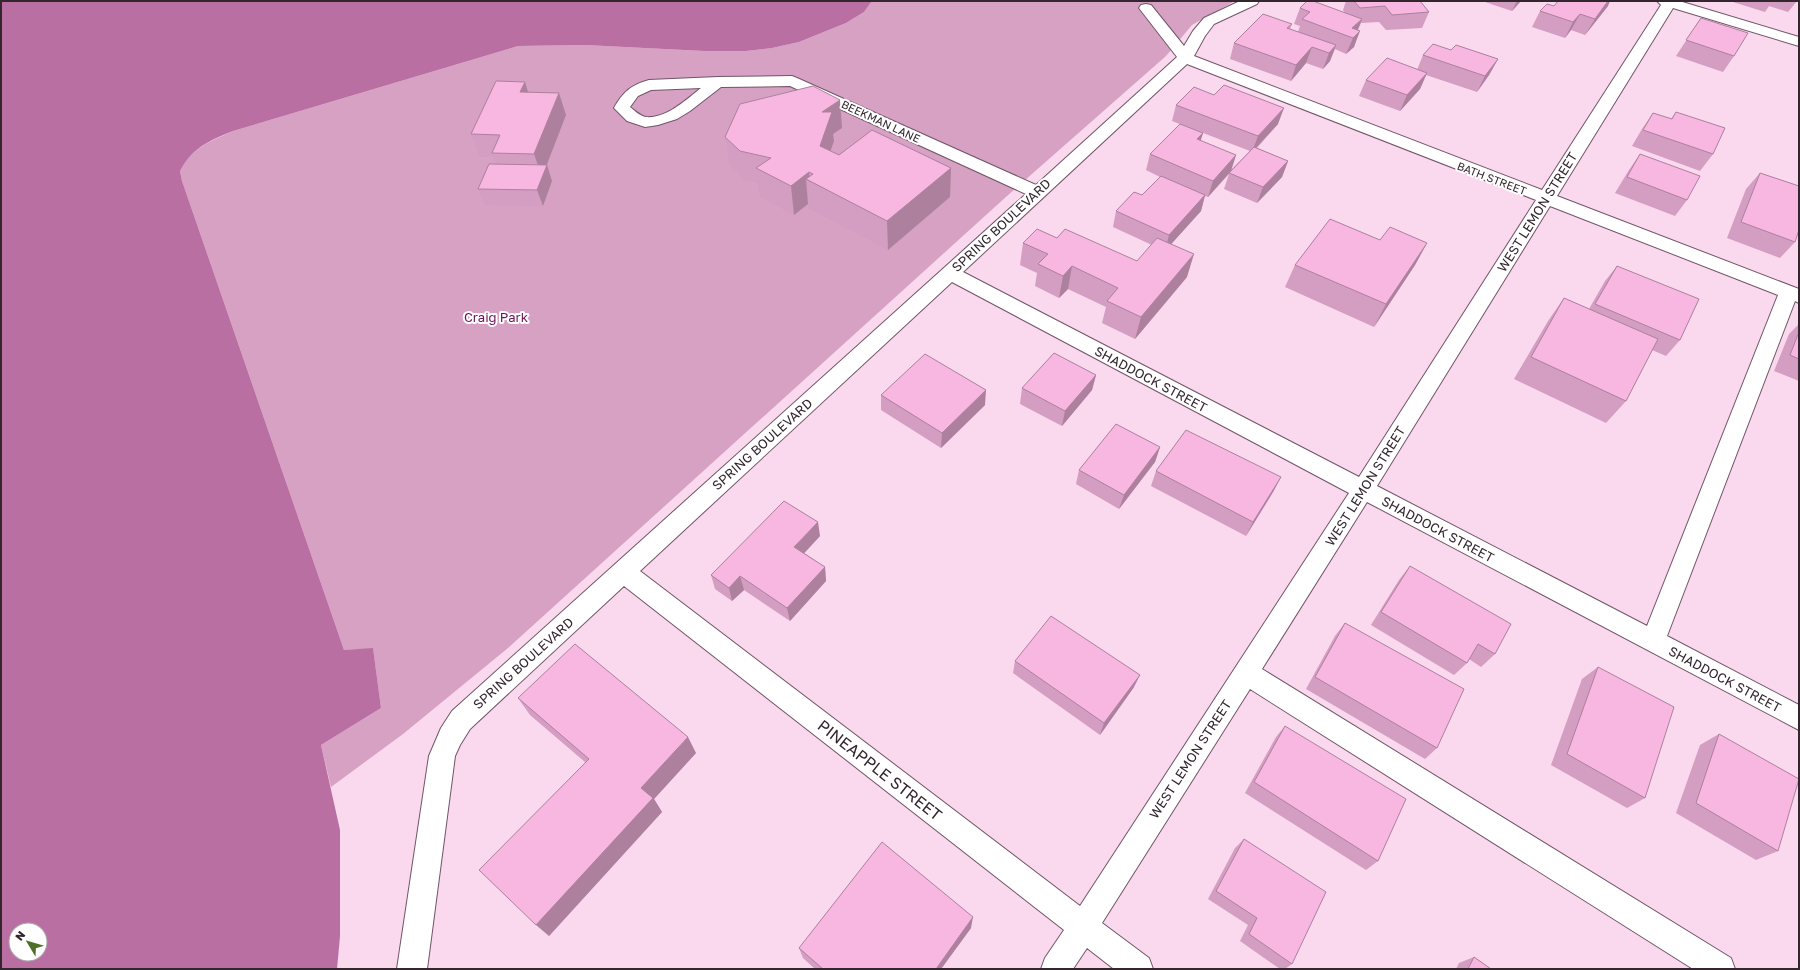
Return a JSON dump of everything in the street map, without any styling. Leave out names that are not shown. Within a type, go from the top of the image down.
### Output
[{"type":"street","name":"SPRING BOULEVARD","points":[[412,969],[442,756],[450,737],[461,720],[1185,58],[1198,34],[1209,21],[1252,1]]},
{"type":"street","points":[[1667,2],[1799,42]]},
{"type":"street","name":"WEST LEMON STREET","points":[[1056,969],[1363,490],[1667,2]]},
{"type":"street","points":[[1146,8],[1185,58]]},
{"type":"street","name":"BATH STREET","points":[[1185,58],[1794,294]]},
{"type":"street","name":"BEEKMAN LANE","points":[[718,82],[672,117],[653,121],[638,120],[628,115],[622,108],[632,93],[640,88],[663,84],[718,82],[792,80],[1037,192]]},
{"type":"street","name":"SHADDOCK STREET","points":[[949,273],[1799,718]]},
{"type":"street","points":[[1653,641],[1794,294]]},
{"type":"street","name":"PINEAPPLE STREET","points":[[623,571],[1138,969]]},
{"type":"street","points":[[1245,672],[1720,969]]},
{"type":"green space","name":"Craig Park","points":[[872,1],[1235,1],[1192,25],[1166,56],[1007,196],[508,648],[403,734],[331,787],[321,745],[381,708],[373,649],[344,650],[182,181],[180,171],[185,163],[190,156],[202,146],[233,131],[518,46],[585,45],[704,51],[746,51],[772,48],[799,42],[846,23],[864,12]]},
{"type":"shaded area","points":[[1,1],[872,1],[864,12],[846,23],[799,42],[772,48],[746,51],[704,51],[585,45],[518,46],[233,131],[216,138],[196,150],[180,171],[182,181],[344,650],[373,648],[381,708],[321,745],[340,830],[340,936],[337,969],[1,969]]},
{"type":"building","points":[[1307,1],[1313,1],[1362,19],[1352,28],[1360,31],[1353,38],[1302,19],[1310,12],[1300,8]]},
{"type":"building","points":[[1354,1],[1420,1],[1429,12],[1392,15],[1385,6],[1360,8]]},
{"type":"building","points":[[1558,1],[1608,1],[1595,19],[1580,14],[1573,22],[1540,11],[1547,4],[1554,6]]},
{"type":"building","points":[[1263,14],[1292,24],[1287,28],[1336,45],[1329,53],[1312,47],[1296,65],[1234,43]]},
{"type":"building","points":[[1701,18],[1748,33],[1734,56],[1686,40]]},
{"type":"building","points":[[1433,44],[1451,50],[1456,45],[1498,59],[1485,76],[1423,55]]},
{"type":"building","points":[[1387,58],[1427,73],[1407,95],[1366,80]]},
{"type":"building","points":[[496,81],[525,82],[520,92],[559,93],[534,154],[492,153],[500,135],[471,134]]},
{"type":"building","points":[[1224,85],[1284,108],[1258,136],[1176,105],[1194,87],[1214,95]]},
{"type":"building","points":[[813,86],[840,100],[822,112],[832,112],[820,146],[839,155],[872,130],[951,168],[887,221],[806,179],[813,174],[809,172],[791,186],[756,168],[771,158],[740,151],[725,137],[740,104]]},
{"type":"building","points":[[1676,112],[1725,128],[1713,154],[1643,130],[1653,113],[1672,119]]},
{"type":"building","points":[[1180,124],[1203,133],[1197,139],[1236,155],[1213,181],[1150,154]]},
{"type":"building","points":[[1254,147],[1288,161],[1263,187],[1229,173]]},
{"type":"building","points":[[1640,154],[1700,176],[1687,200],[1627,177]]},
{"type":"building","points":[[489,164],[547,165],[537,190],[478,189]]},
{"type":"building","points":[[1760,173],[1799,186],[1799,230],[1795,242],[1741,222]]},
{"type":"building","points":[[1161,176],[1205,195],[1169,235],[1116,211],[1134,192],[1142,195]]},
{"type":"building","points":[[1330,219],[1380,240],[1390,227],[1427,243],[1386,304],[1295,265]]},
{"type":"building","points":[[1037,229],[1057,238],[1065,229],[1137,261],[1157,238],[1194,254],[1141,317],[1107,301],[1118,288],[1072,266],[1063,276],[1038,264],[1048,254],[1023,243]]},
{"type":"building","points":[[1617,266],[1699,299],[1680,340],[1595,304]]},
{"type":"building","points":[[1564,298],[1658,339],[1626,401],[1531,357]]},
{"type":"building","points":[[1799,332],[1799,359],[1790,355]]},
{"type":"building","points":[[1054,353],[1096,375],[1065,411],[1022,388]]},
{"type":"building","points":[[925,354],[986,390],[942,433],[881,395]]},
{"type":"building","points":[[1116,424],[1160,447],[1124,495],[1079,470]]},
{"type":"building","points":[[1186,430],[1281,477],[1253,522],[1156,471]]},
{"type":"building","points":[[784,501],[818,522],[794,547],[825,567],[787,608],[740,576],[729,588],[711,575]]},
{"type":"building","points":[[1410,566],[1511,624],[1495,654],[1478,644],[1467,663],[1381,612]]},
{"type":"building","points":[[1051,616],[1140,675],[1104,723],[1015,661]]},
{"type":"building","points":[[1345,623],[1464,689],[1437,748],[1315,677]]},
{"type":"building","points":[[575,644],[688,737],[641,788],[653,798],[536,925],[479,870],[589,759],[518,698]]},
{"type":"building","points":[[1598,667],[1674,707],[1645,798],[1567,754]]},
{"type":"building","points":[[1285,726],[1406,799],[1378,861],[1254,782]]},
{"type":"building","points":[[1719,734],[1799,779],[1778,851],[1696,803]]},
{"type":"building","points":[[1244,839],[1326,892],[1292,964],[1249,934],[1257,918],[1216,891]]},
{"type":"building","points":[[882,842],[973,917],[936,969],[823,969],[799,948]]},
{"type":"building","points":[[1474,957],[1491,969],[1468,969]]}]
